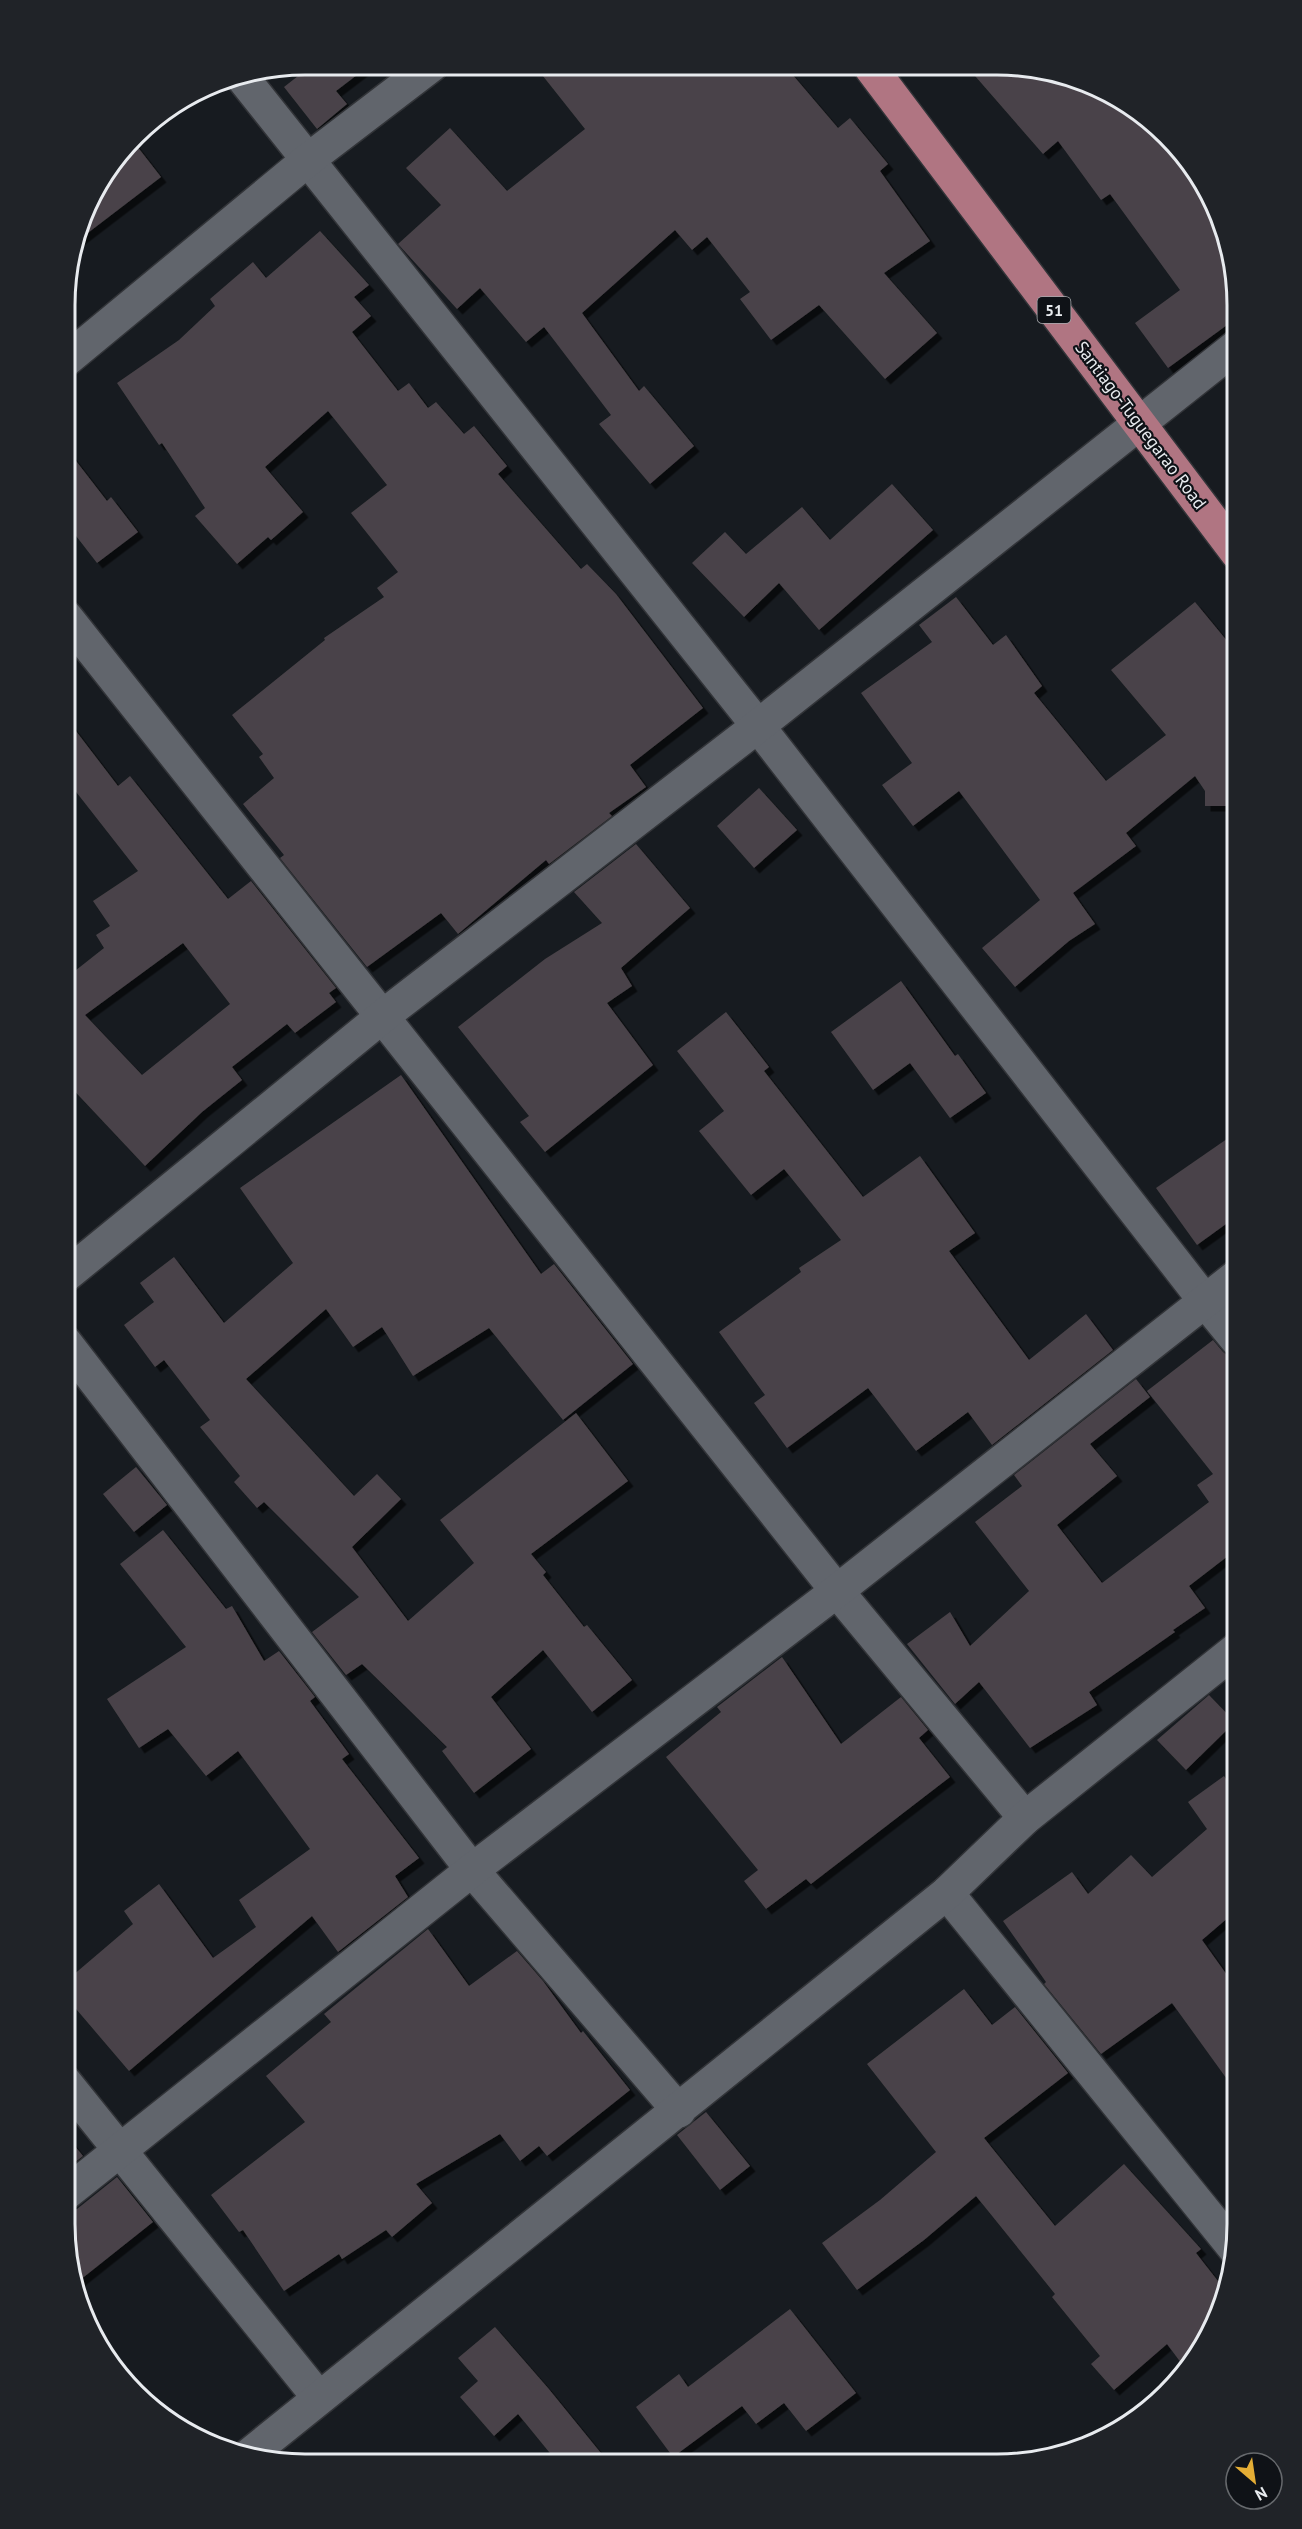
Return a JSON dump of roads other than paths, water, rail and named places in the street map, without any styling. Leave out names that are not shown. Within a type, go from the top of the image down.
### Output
[{"type":"highway","name":"Santiago-Tuguegarao Road","points":[[876,75],[1227,538]]},
{"type":"street","points":[[75,353],[309,159],[419,75]]},
{"type":"street","points":[[247,83],[758,726],[1227,1328]]},
{"type":"street","points":[[75,1269],[383,1016],[758,726],[1227,355]]},
{"type":"street","points":[[75,628],[837,1591],[1025,1818]]},
{"type":"street","points":[[75,2185],[472,1870],[837,1591],[1227,1284]]},
{"type":"street","points":[[75,1355],[472,1870],[678,2111]]},
{"type":"street","points":[[256,2449],[947,1893],[1025,1818],[1227,1656]]},
{"type":"street","points":[[947,1893],[1227,2239]]},
{"type":"street","points":[[75,2095],[319,2398]]}]
